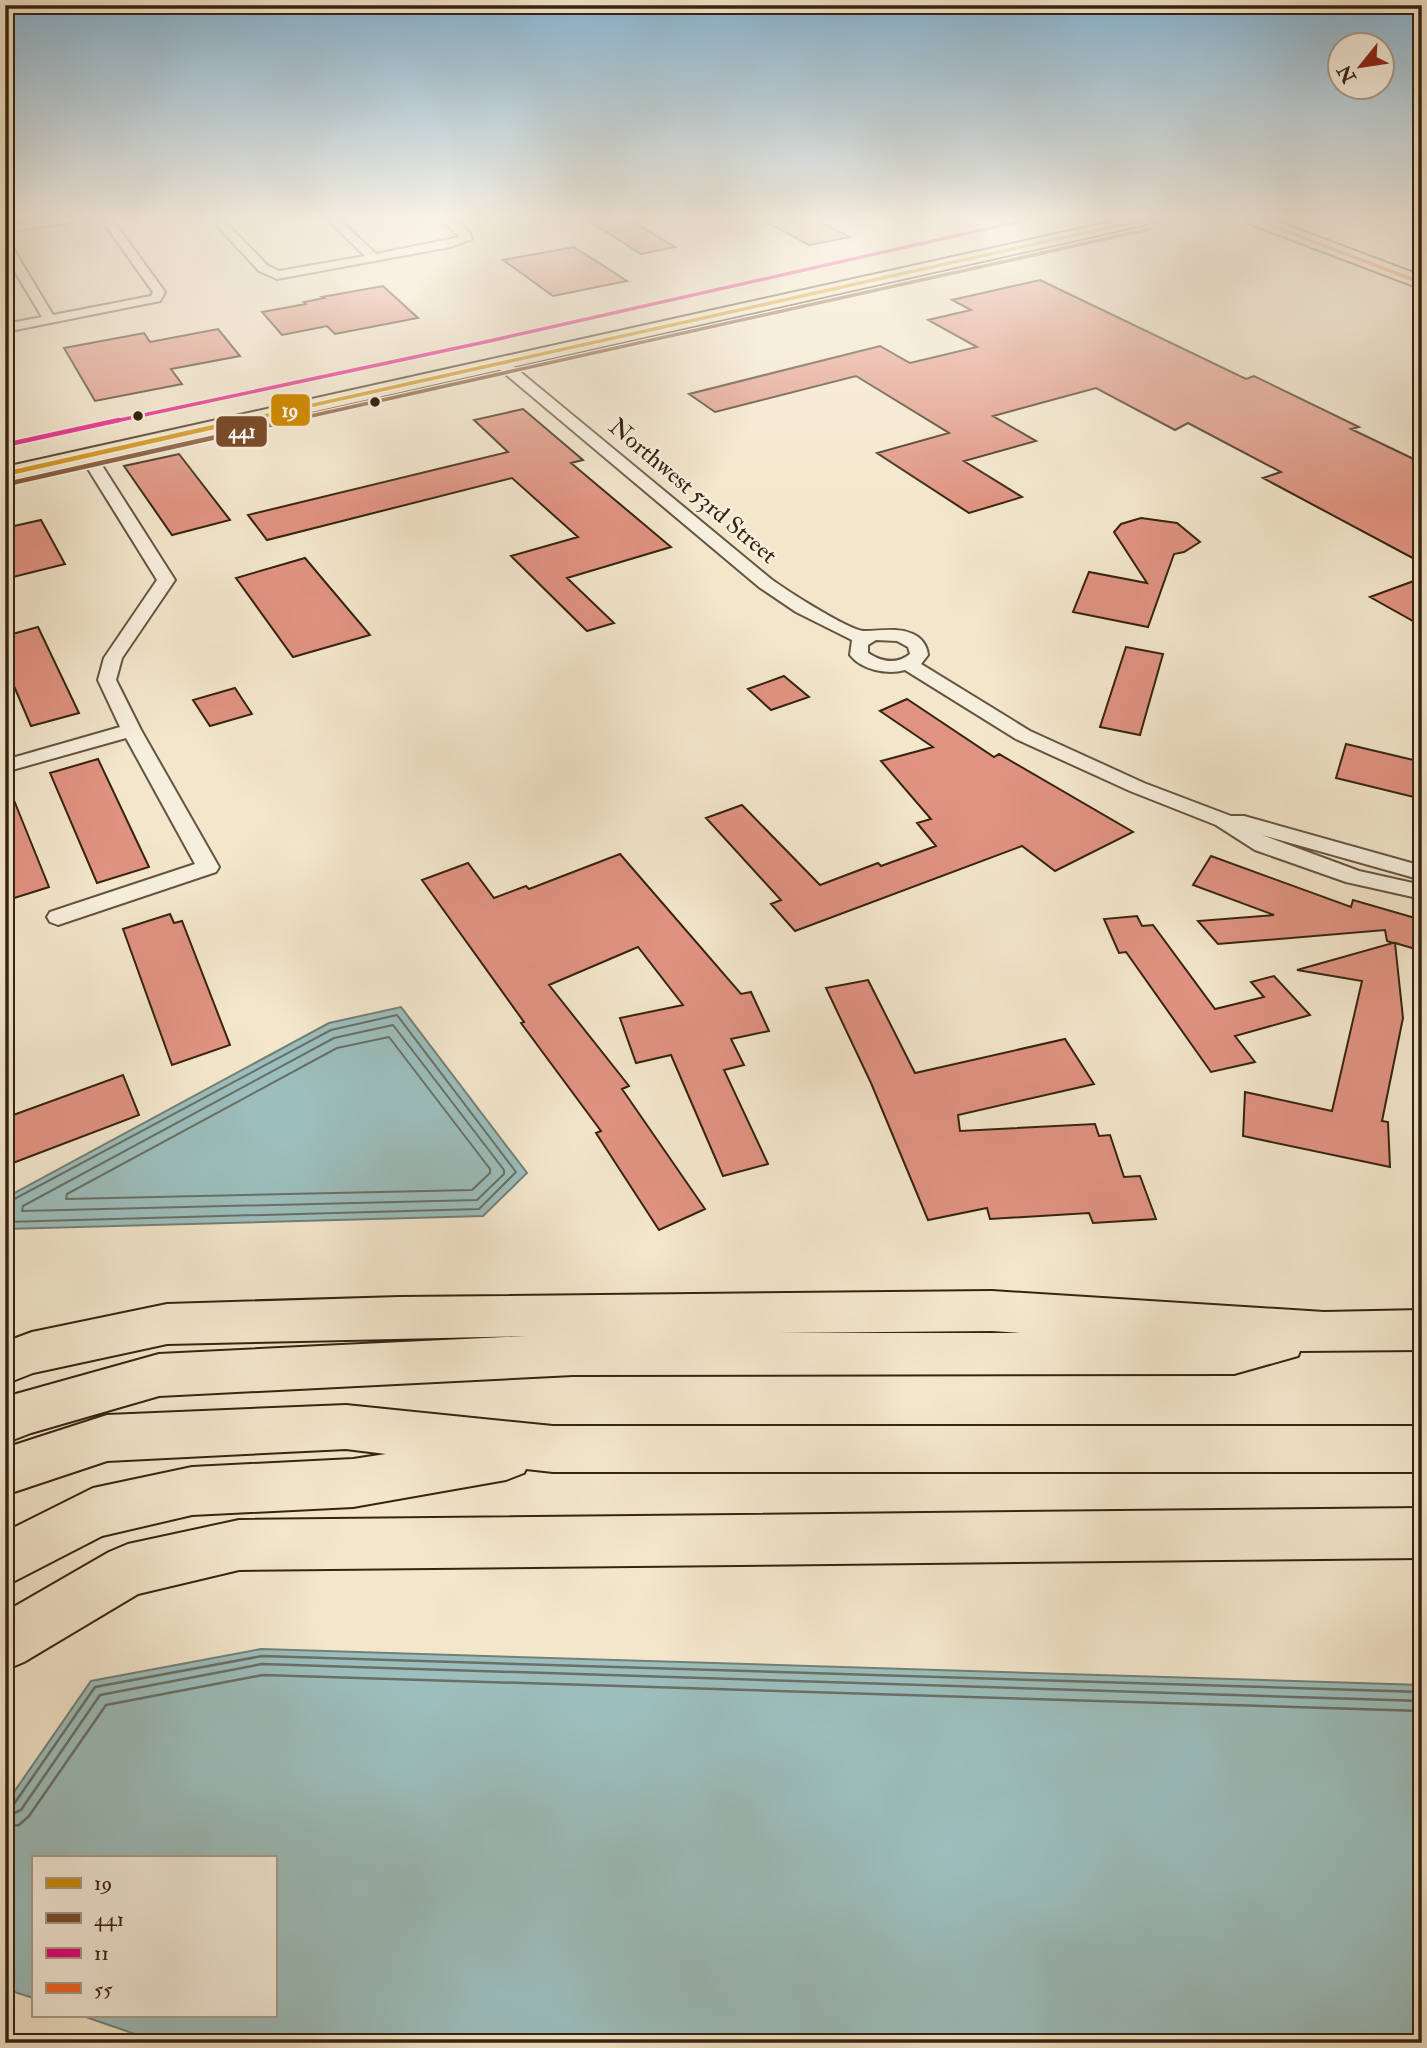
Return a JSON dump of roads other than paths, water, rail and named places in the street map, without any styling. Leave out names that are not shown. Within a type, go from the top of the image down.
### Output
[{"type":"main road","points":[[5,474],[446,377],[531,342],[652,315]]},
{"type":"main road","points":[[5,456],[714,315]]},
{"type":"main road","points":[[88,456],[90,448],[96,442],[116,433]]},
{"type":"main road","points":[[5,1363],[32,1353],[167,1324],[399,1317],[992,1311],[1324,1332],[1422,1330]]},
{"type":"main road","points":[[5,1421],[22,1413],[159,1375],[573,1354],[1234,1353],[1324,1332]]},
{"type":"main road","points":[[5,1472],[107,1438],[346,1427],[553,1450],[1422,1449]]},
{"type":"main road","points":[[5,1560],[93,1513],[192,1491],[354,1483],[553,1450]]},
{"type":"main road","points":[[5,1643],[128,1570],[239,1545],[1422,1533]]},
{"type":"street","points":[[46,315],[50,320]]},
{"type":"street","points":[[5,328],[76,315]]},
{"type":"street","name":"Northwest 53rd Street","points":[[495,358],[765,583],[802,608],[864,639]]},
{"type":"street","points":[[58,917],[208,867],[131,730],[107,680],[113,658],[166,580],[88,456]]},
{"type":"street","points":[[894,634],[912,640],[918,646],[919,655],[908,664],[888,667],[867,662],[857,649],[864,639],[872,635],[894,634]]},
{"type":"street","points":[[908,664],[1023,735],[1137,787],[1224,819],[1271,829],[1320,846],[1422,873]]},
{"type":"street","points":[[7,766],[131,730]]},
{"type":"street","points":[[1224,819],[1263,845],[1354,877],[1422,892]]},
{"type":"water","points":[[401,1007],[527,1173],[483,1216],[5,1229],[5,1198],[329,1023]]},
{"type":"water","points":[[261,1649],[1422,1685],[1422,2043],[161,2043],[83,2016],[276,2016],[276,1856],[32,1856],[32,1998],[5,1989],[5,1805],[91,1681]]}]
